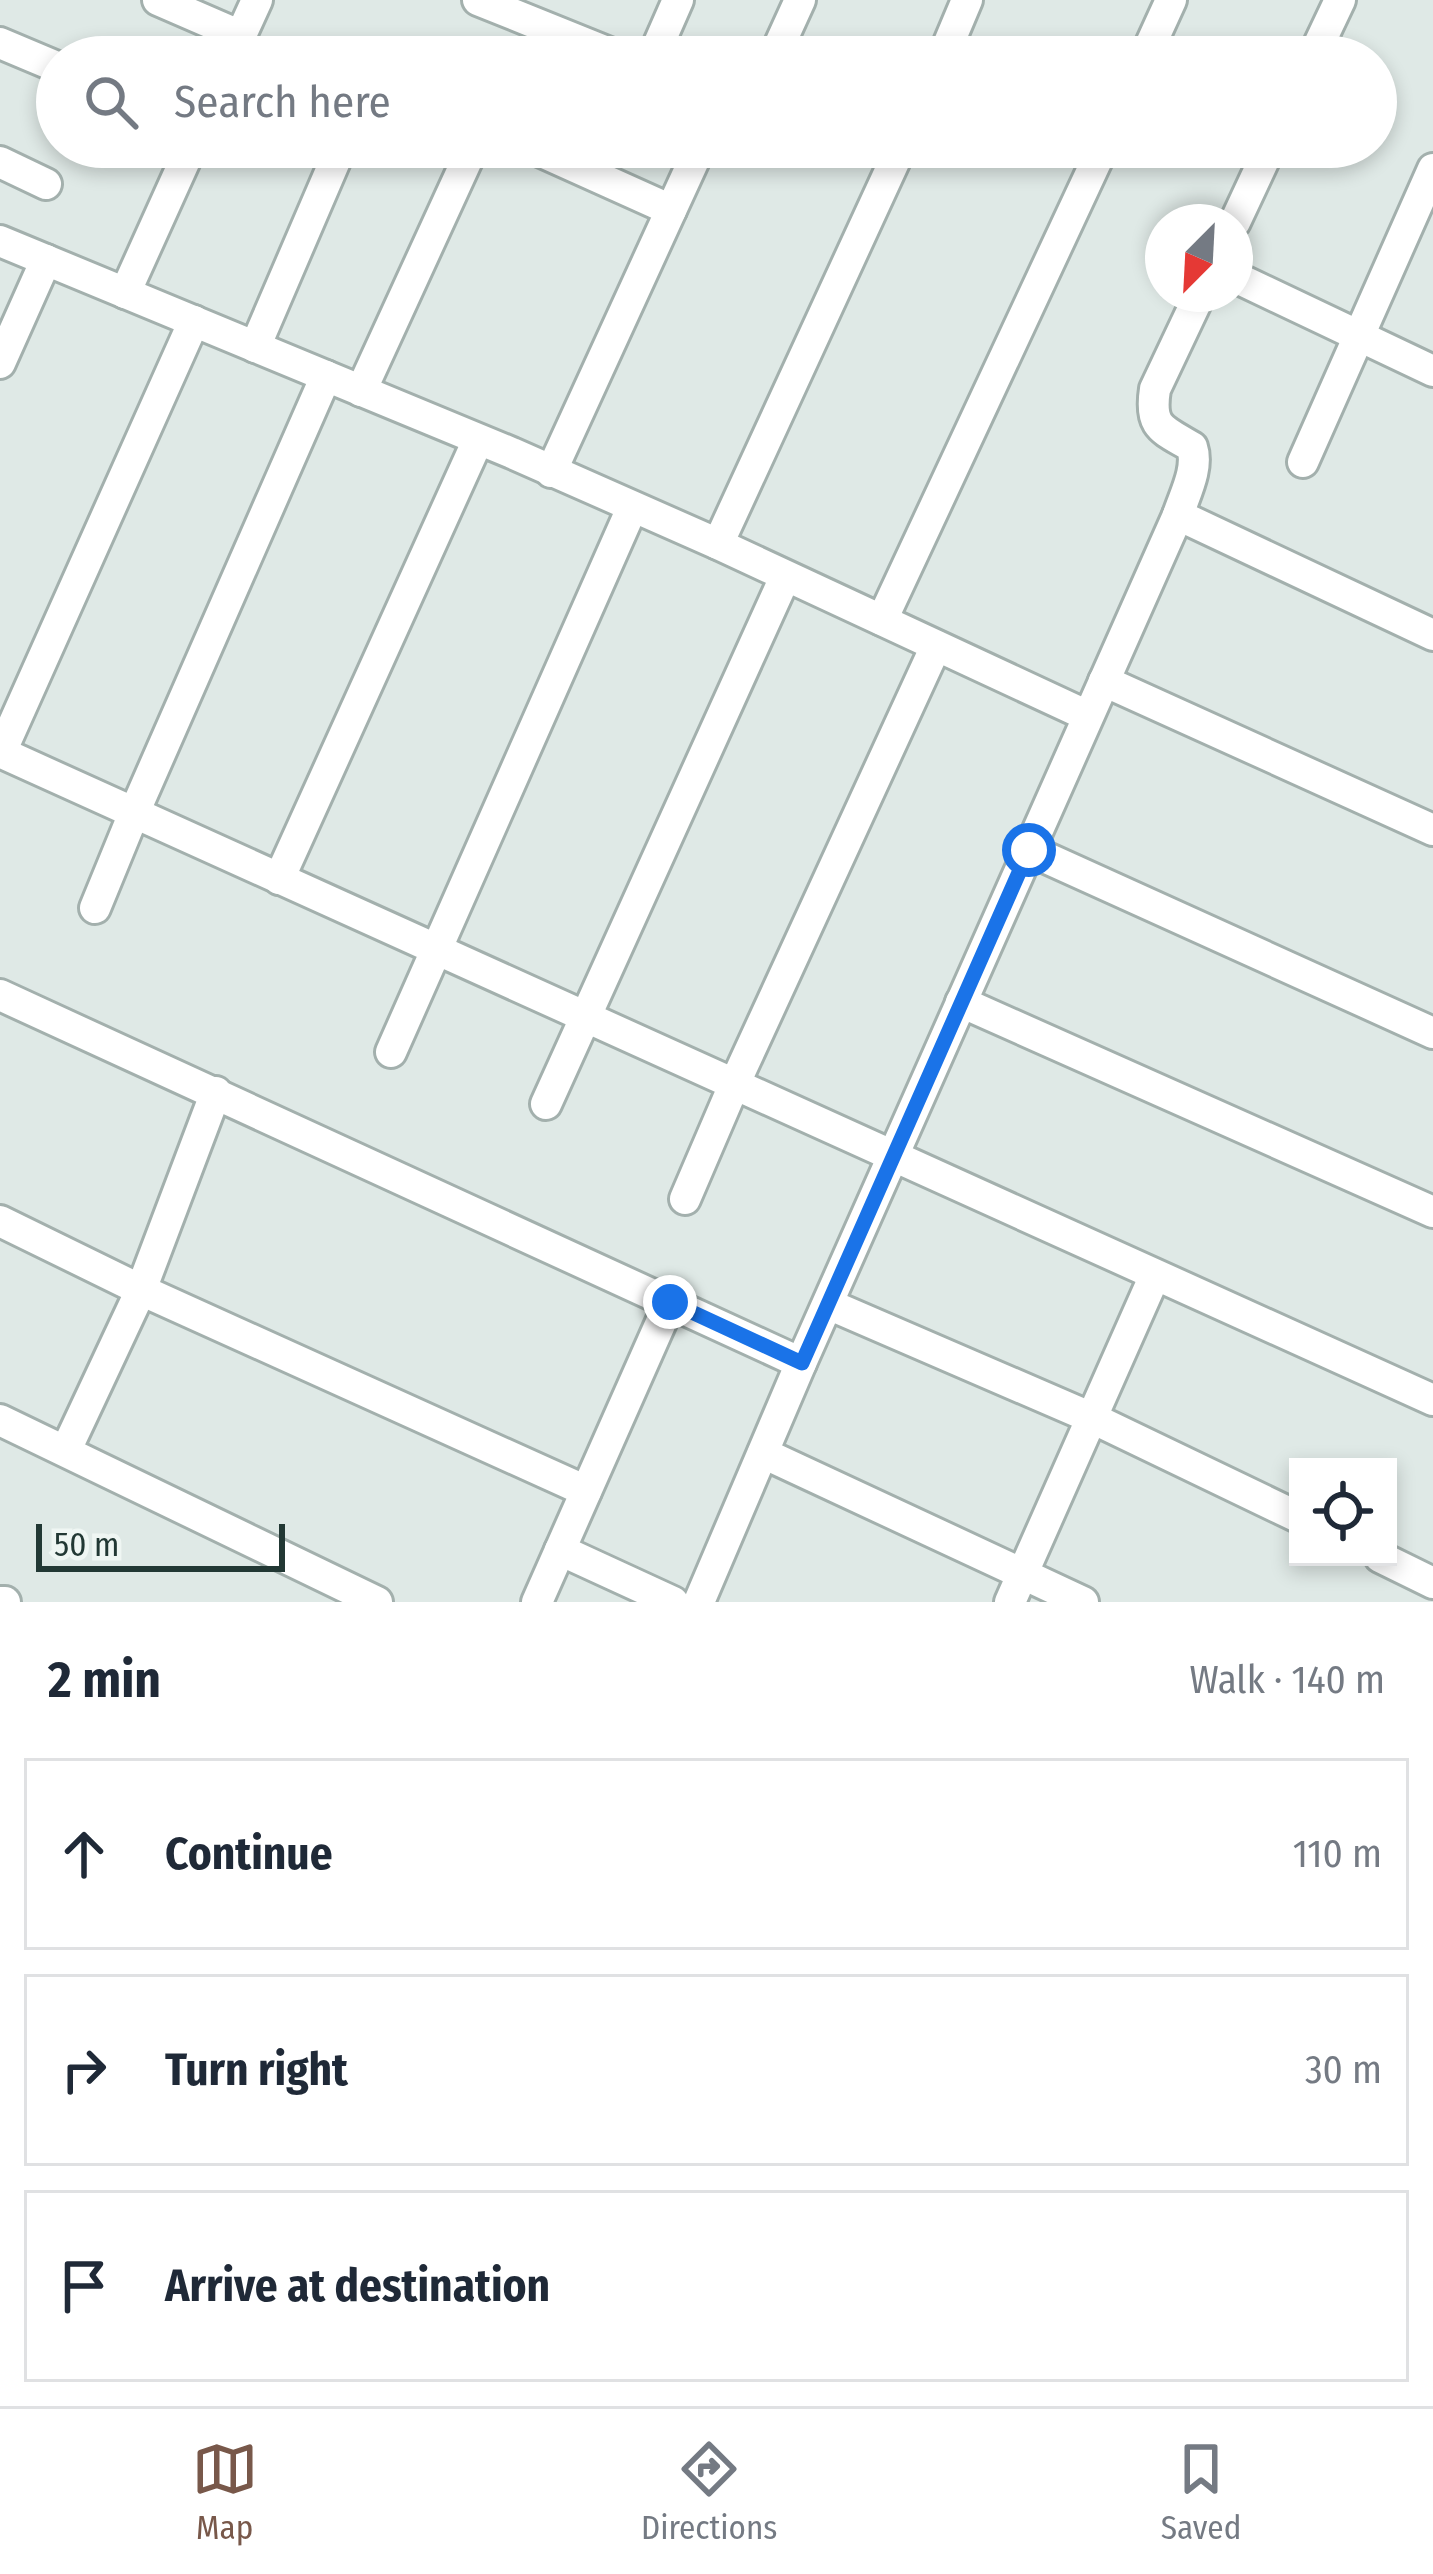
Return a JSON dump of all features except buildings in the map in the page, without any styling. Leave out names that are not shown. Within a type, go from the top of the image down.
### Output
[{"type":"street","points":[[158,0],[218,36]]},
{"type":"street","points":[[241,36],[257,0]]},
{"type":"street","points":[[478,0],[542,12],[583,36]]},
{"type":"street","points":[[662,36],[678,0]]},
{"type":"street","points":[[784,36],[800,0]]},
{"type":"street","points":[[952,36],[968,0]]},
{"type":"street","points":[[1155,36],[1172,0]]},
{"type":"street","points":[[1323,36],[1340,0]]},
{"type":"street","points":[[0,44],[36,59]]},
{"type":"street","points":[[0,162],[46,184]]},
{"type":"street","points":[[125,292],[181,168]]},
{"type":"street","points":[[255,347],[332,168]]},
{"type":"street","points":[[362,391],[463,168]]},
{"type":"street","points":[[578,168],[671,210]]},
{"type":"street","points":[[551,472],[690,168]]},
{"type":"street","points":[[718,544],[892,168]]},
{"type":"street","points":[[882,620],[1093,168]]},
{"type":"street","points":[[1243,204],[1260,168]]},
{"type":"street","points":[[1303,462],[1433,169]]},
{"type":"street","points":[[0,241],[718,544],[1088,716]]},
{"type":"street","points":[[0,363],[46,260]]},
{"type":"street","points":[[1253,286],[1433,371]]},
{"type":"street","points":[[699,1602],[1178,515],[1195,452],[1160,428],[1152,406],[1155,389],[1191,312]]},
{"type":"street","points":[[194,321],[0,752],[1433,1400]]},
{"type":"street","points":[[95,908],[326,376]]},
{"type":"street","points":[[279,878],[478,440]]},
{"type":"street","points":[[391,1052],[632,508]]},
{"type":"street","points":[[1178,515],[1433,635]]},
{"type":"street","points":[[546,1104],[785,577]]},
{"type":"street","points":[[685,1199],[936,646]]},
{"type":"street","points":[[1104,682],[1433,830]]},
{"type":"street","points":[[1029,850],[1433,1034]]},
{"type":"street","points":[[0,995],[802,1363]]},
{"type":"street","points":[[961,1003],[1433,1212]]},
{"type":"street","points":[[66,1450],[142,1290],[215,1092]]},
{"type":"street","points":[[0,1221],[586,1491]]},
{"type":"street","points":[[1017,1588],[1155,1275]]},
{"type":"street","points":[[537,1602],[670,1302]]},
{"type":"street","points":[[828,1304],[1092,1418],[1289,1513]]},
{"type":"street","points":[[0,1420],[377,1602]]},
{"type":"street","points":[[763,1453],[1017,1588],[1083,1602]]},
{"type":"street","points":[[560,1550],[673,1602]]},
{"type":"street","points":[[1397,1565],[1433,1582]]},
{"type":"route","points":[[670,1302],[802,1363],[1029,850]]}]
